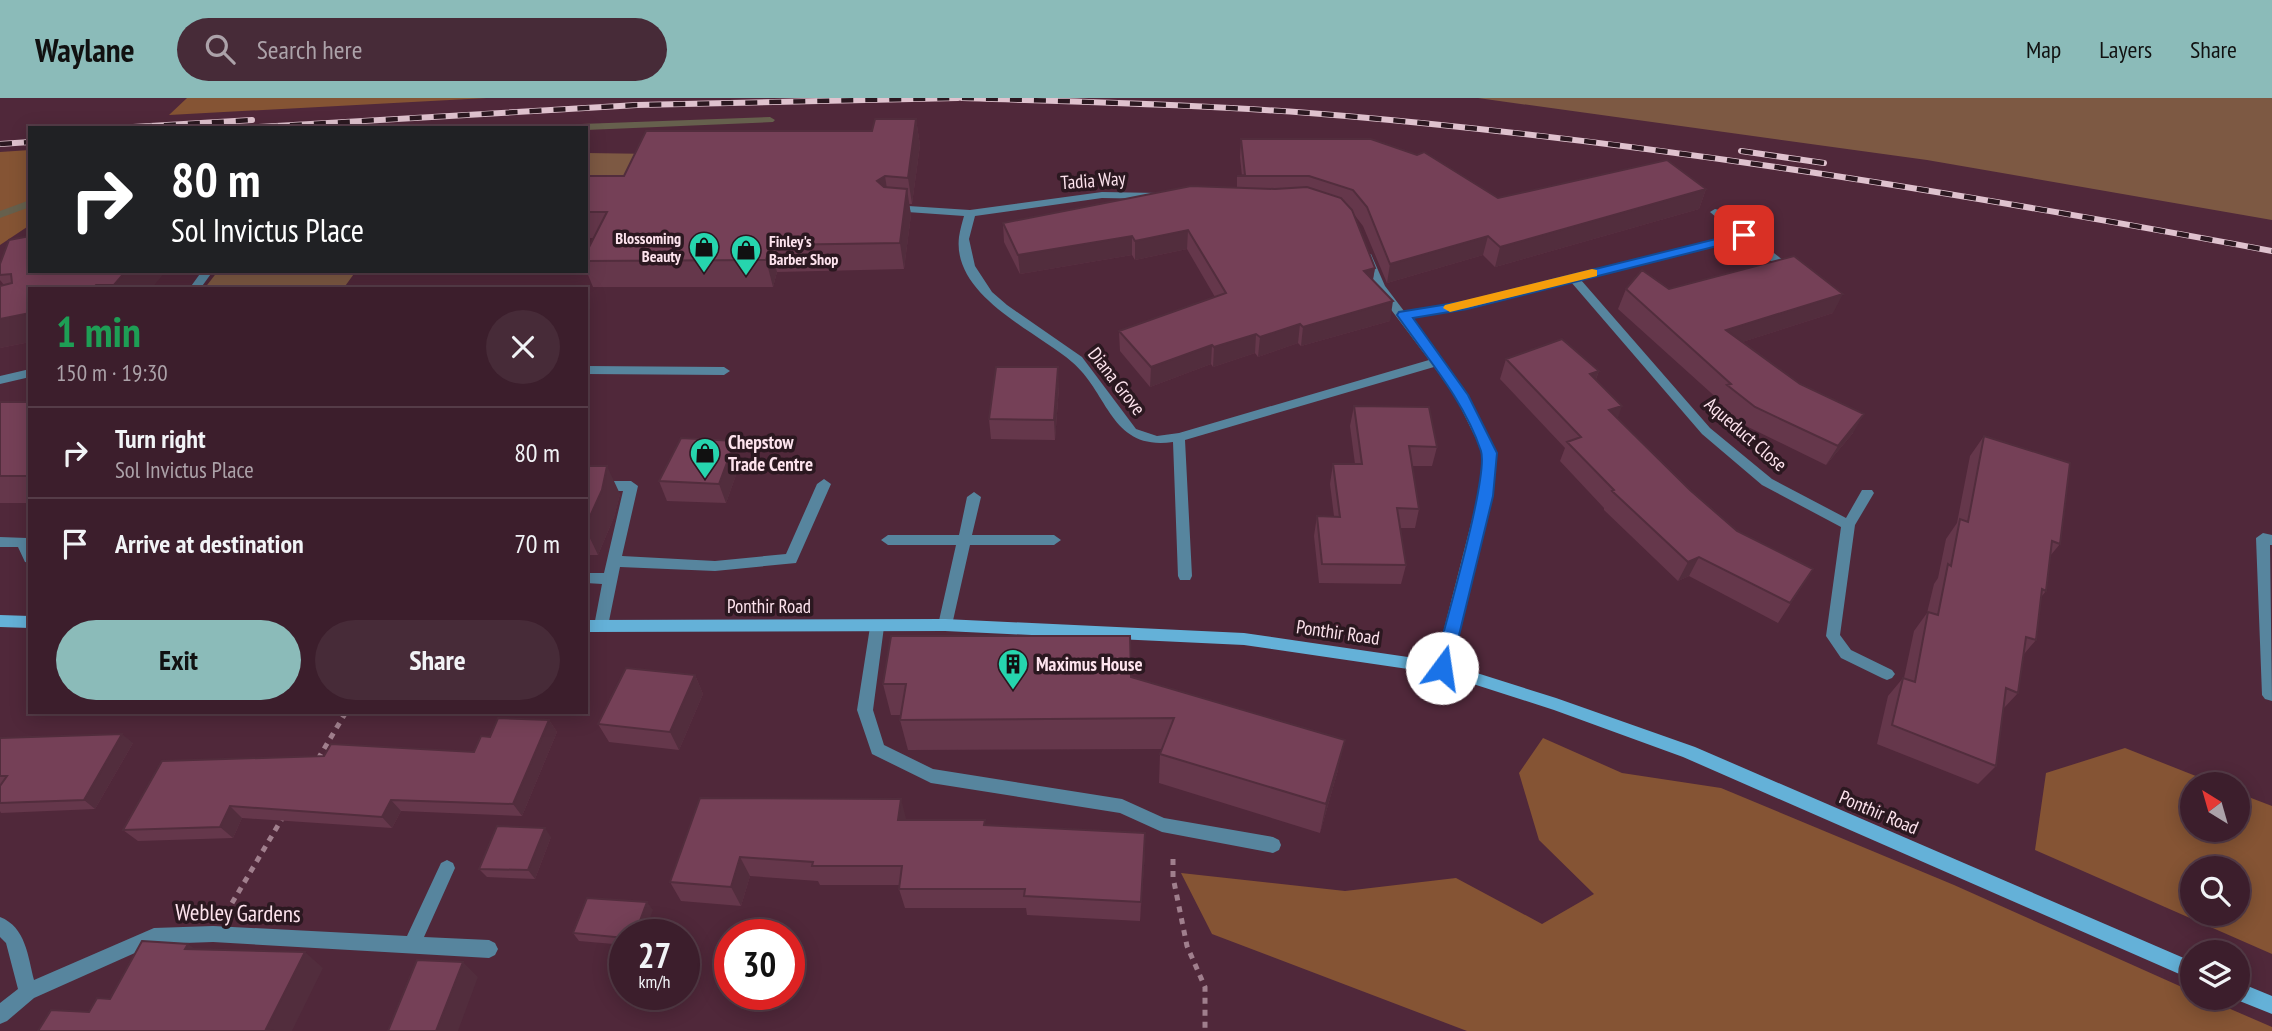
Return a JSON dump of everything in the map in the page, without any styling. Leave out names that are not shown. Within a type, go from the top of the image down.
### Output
[{"type":"main road","points":[[0,621],[28,622]]},
{"type":"main road","name":"Ponthir Road","points":[[593,626],[945,625],[1244,639],[1442,668],[1556,704],[1689,752],[2180,965]]},
{"type":"main road","points":[[2250,995],[2272,1005]]},
{"type":"street","name":"Tadia Way","points":[[889,208],[970,213],[1102,195],[1171,197]]},
{"type":"street","points":[[1715,212],[1784,266]]},
{"type":"street","name":"Diana Grove","points":[[970,213],[964,239],[969,266],[988,294],[1003,308],[1078,360],[1132,432],[1157,439],[1179,437],[1437,362]]},
{"type":"street","points":[[1404,315],[1467,305],[1744,235]]},
{"type":"street","points":[[1363,248],[1380,287],[1404,315],[1461,395],[1489,453],[1485,496],[1442,668]]},
{"type":"street","points":[[196,287],[206,273]]},
{"type":"street","name":"Aqueduct Close","points":[[1573,278],[1706,431],[1767,482],[1848,524]]},
{"type":"street","points":[[588,370],[724,371]]},
{"type":"street","points":[[0,380],[28,373]]},
{"type":"street","points":[[1179,437],[1185,576]]},
{"type":"street","points":[[614,561],[715,566],[791,559],[824,484]]},
{"type":"street","points":[[588,486],[631,486],[610,579],[593,626]]},
{"type":"street","points":[[1867,493],[1848,524],[1833,636],[1846,654],[1887,674]]},
{"type":"street","points":[[945,625],[974,497]]},
{"type":"street","points":[[2270,695],[2263,538],[2272,540]]},
{"type":"street","points":[[888,540],[1054,540]]},
{"type":"street","points":[[0,542],[22,542],[28,554]]},
{"type":"street","points":[[588,578],[610,579]]},
{"type":"street","points":[[877,627],[865,710],[878,749],[931,776],[1122,806],[1173,828],[1273,845]]},
{"type":"street","points":[[412,944],[447,868]]},
{"type":"street","points":[[0,925],[13,938],[28,992]]},
{"type":"street","name":"Webley Gardens","points":[[0,1015],[28,992],[154,936],[213,934],[489,949]]},
{"type":"path","points":[[311,771],[344,714]]},
{"type":"path","points":[[213,934],[290,806]]},
{"type":"path","points":[[1173,828],[1173,877],[1187,946],[1205,987],[1205,1031]]},
{"type":"shaded area","points":[[187,98],[487,98],[169,115]]},
{"type":"shaded area","points":[[1478,98],[2272,98],[2272,220],[1927,160]]},
{"type":"shaded area","points":[[28,150],[28,226],[0,245],[0,152]]},
{"type":"shaded area","points":[[588,153],[655,154],[633,198],[588,197]]},
{"type":"shaded area","points":[[216,273],[355,273],[344,287],[206,287]]},
{"type":"shaded area","points":[[1543,738],[1622,773],[1721,788],[1954,885],[2180,986],[2180,1010],[2233,1010],[2272,1027],[2272,1031],[1467,1031],[1212,934],[1181,873],[1345,891],[1456,878],[1542,924],[1594,894],[1539,840],[1519,773]]},
{"type":"shaded area","points":[[2125,748],[2186,772],[2180,772],[2180,842],[2250,842],[2250,798],[2272,806],[2272,954],[2250,944],[2250,940],[2240,940],[2208,926],[2250,926],[2250,856],[2180,856],[2180,914],[2035,850],[2046,773]]},
{"type":"building","points":[[875,119],[916,119],[908,178],[885,176],[877,181],[884,187],[907,189],[900,243],[770,245],[766,260],[588,261],[588,249],[607,212],[588,212],[588,176],[624,176],[646,131],[872,131]]},
{"type":"building","points":[[1241,139],[1371,139],[1417,155],[1424,152],[1498,198],[1667,160],[1706,189],[1500,247],[1488,236],[1390,264],[1367,207],[1353,190],[1309,176],[1237,176],[1245,175]]},
{"type":"building","points":[[1191,186],[1275,189],[1307,187],[1341,198],[1352,210],[1375,268],[1364,271],[1393,301],[1303,327],[1300,324],[1260,337],[1256,334],[1214,347],[1212,345],[1151,367],[1119,331],[1226,293],[1188,230],[1135,241],[1132,236],[1018,255],[1003,223]]},
{"type":"building","points":[[28,236],[28,273],[124,273],[114,285],[28,287],[28,313],[0,319],[0,286],[12,283],[11,274],[0,275],[0,264],[9,240]]},
{"type":"building","points":[[1794,256],[1843,294],[1726,330],[1800,384],[1864,414],[1838,446],[1755,407],[1727,385],[1731,384],[1626,289],[1642,270],[1669,289]]},
{"type":"building","points":[[1562,339],[1599,371],[1590,374],[1622,406],[1609,410],[1690,490],[1737,531],[1813,569],[1790,603],[1699,557],[1688,562],[1612,491],[1614,490],[1567,442],[1581,437],[1506,359]]},
{"type":"building","points":[[996,367],[1058,367],[1054,420],[989,419]]},
{"type":"building","points":[[0,402],[28,402],[28,476],[0,476]]},
{"type":"building","points":[[1354,406],[1429,407],[1437,447],[1409,446],[1419,509],[1397,508],[1406,565],[1322,564],[1317,516],[1340,517],[1333,464],[1362,464]]},
{"type":"building","points":[[1984,436],[2070,463],[2060,544],[2052,541],[2046,591],[2042,589],[2036,640],[2026,637],[2018,693],[2006,688],[1996,766],[1892,725],[1903,678],[1915,682],[1928,612],[1938,615],[1960,519],[1968,522]]},
{"type":"building","points":[[681,438],[735,441],[719,484],[659,481]]},
{"type":"building","points":[[588,466],[607,466],[602,490],[588,521]]},
{"type":"building","points":[[891,636],[1130,636],[1131,677],[1345,740],[1326,804],[1160,754],[1174,718],[900,720],[906,684],[883,684]]},
{"type":"building","points":[[626,668],[695,675],[670,732],[598,724]]},
{"type":"building","points":[[498,718],[549,720],[513,804],[391,800],[382,817],[230,806],[220,827],[123,830],[162,761],[324,756],[331,744],[474,752],[481,736],[490,737]]},
{"type":"building","points":[[122,734],[84,800],[0,803],[0,786],[7,776],[0,776],[0,738]]},
{"type":"building","points":[[700,798],[901,799],[898,820],[985,820],[984,825],[1145,833],[1141,902],[1024,896],[1025,889],[899,889],[902,866],[812,866],[813,862],[740,857],[731,887],[670,882]]},
{"type":"building","points":[[497,826],[545,828],[528,870],[479,869]]},
{"type":"building","points":[[587,898],[647,902],[641,919],[609,919],[609,936],[573,933]]},
{"type":"building","points":[[142,941],[188,944],[185,949],[305,952],[266,1029],[274,1031],[38,1031],[51,1010],[89,1012],[97,998],[110,999]]},
{"type":"building","points":[[417,960],[463,962],[436,1031],[388,1031]]},
{"type":"waterway","points":[[588,127],[770,120]]},
{"type":"waterway","points":[[0,215],[28,204]]},
{"type":"railway","points":[[276,126],[637,105],[958,98]]},
{"type":"railway","points":[[962,98],[1298,112],[1579,140],[1926,190],[2272,251]]},
{"type":"railway","points":[[150,126],[252,120]]},
{"type":"railway","points":[[0,144],[28,142]]},
{"type":"railway","points":[[1741,151],[1824,163]]},
{"type":"slow traffic","points":[[1450,308],[1592,273]]},
{"type":"place","name":"Blossoming Beauty","points":[[704,274]]},
{"type":"place","name":"Finley's Barber Shop","points":[[746,277]]},
{"type":"place","name":"Chepstow Trade Centre","points":[[705,480]]},
{"type":"place","name":"Maximus House","points":[[1013,691]]},
{"type":"route","points":[[1442,668],[1485,496],[1489,453],[1481,431],[1461,395],[1404,315],[1467,305],[1744,235]]}]
